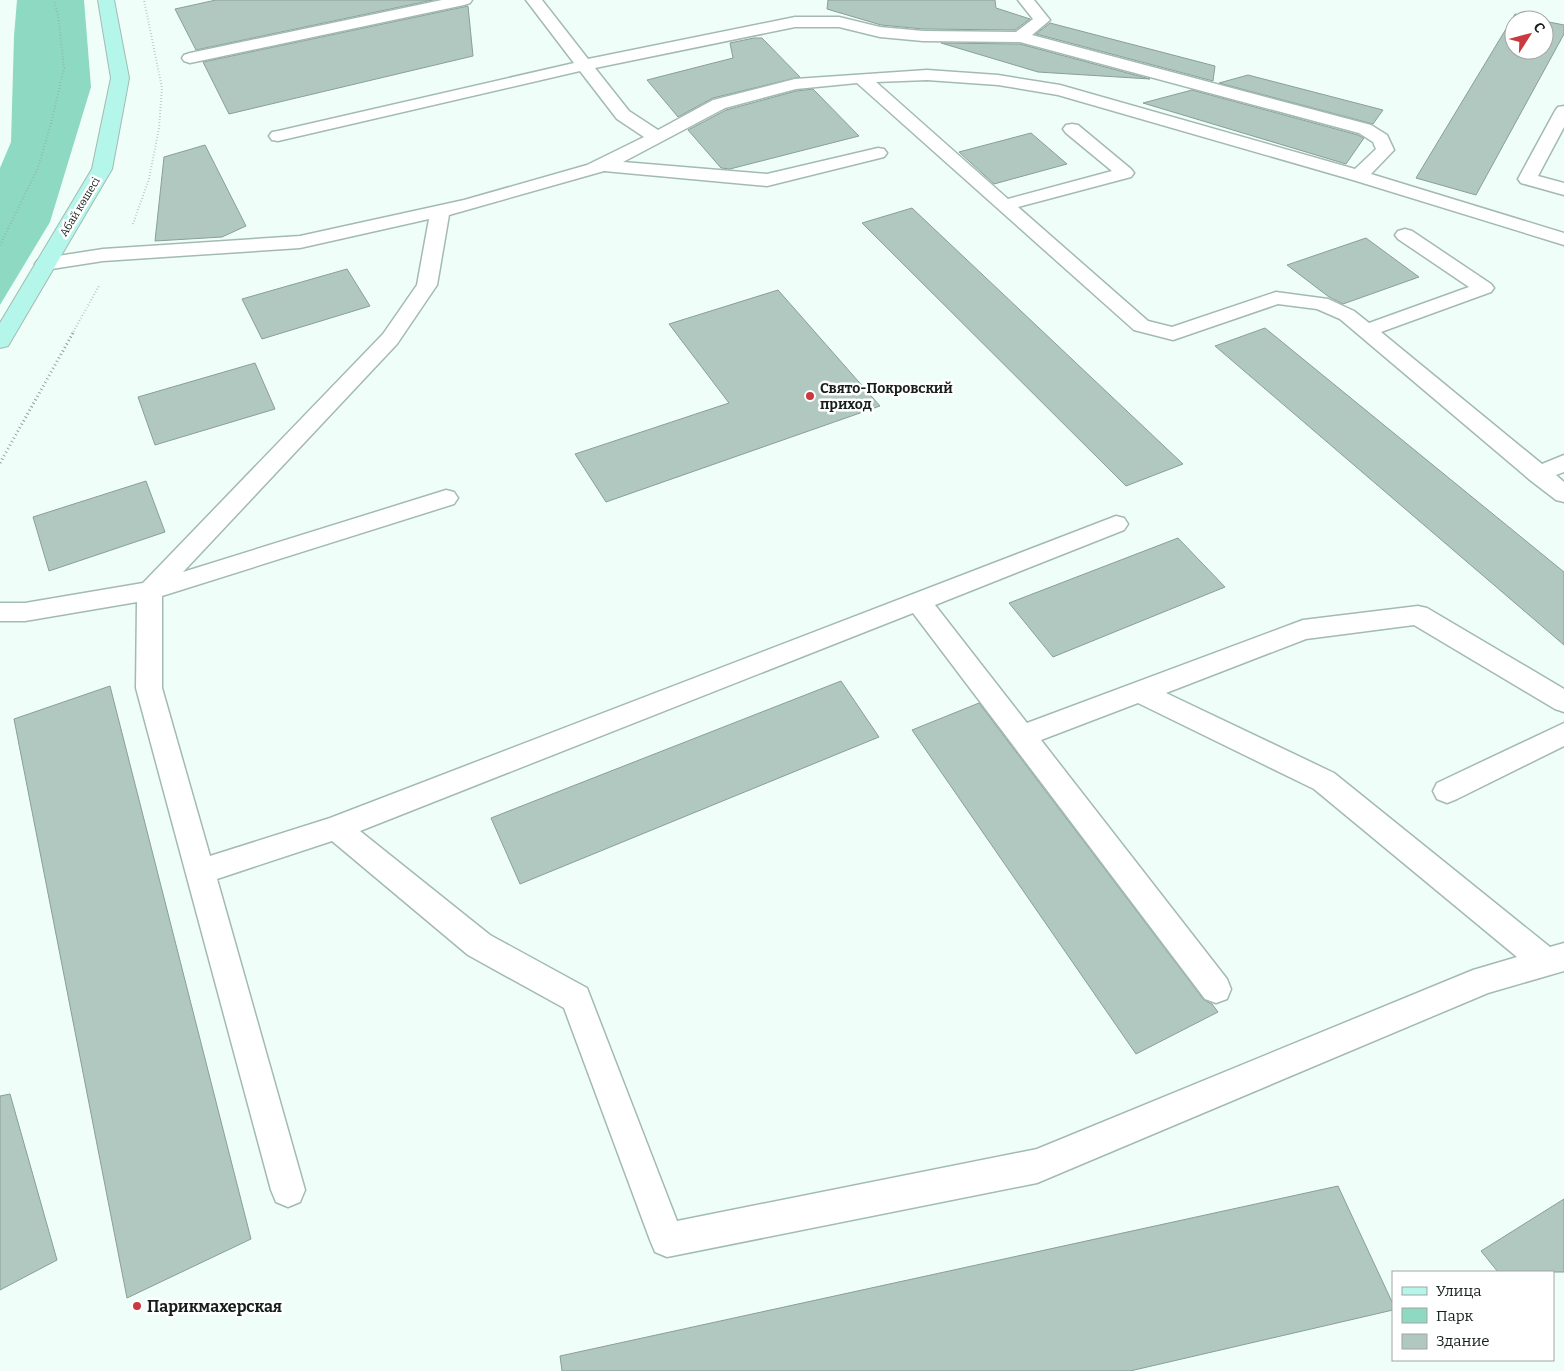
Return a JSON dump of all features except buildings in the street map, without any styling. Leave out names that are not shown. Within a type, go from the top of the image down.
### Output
[{"type":"street","name":"Абай көшесі","points":[[0,341],[102,169],[120,78],[106,0]]},
{"type":"lane","points":[[190,58],[464,0]]},
{"type":"lane","points":[[534,0],[623,115],[657,138]]},
{"type":"lane","points":[[1020,37],[1042,20],[1026,0]]},
{"type":"lane","points":[[278,136],[585,65],[795,22],[839,22],[880,32],[923,36],[1020,37],[1364,129],[1381,139],[1385,150],[1359,176]]},
{"type":"lane","points":[[45,264],[103,255],[300,242],[468,205],[600,165],[657,138],[719,104],[795,84],[861,78],[928,75],[998,80],[1060,90],[1359,176],[1564,239]]},
{"type":"lane","points":[[861,78],[1141,326],[1173,334],[1276,298],[1321,303],[1347,315],[1564,494]]},
{"type":"lane","points":[[1564,111],[1527,179],[1564,189]]},
{"type":"lane","points":[[1006,206],[1125,173],[1072,129]]},
{"type":"lane","points":[[600,165],[767,180],[878,153]]},
{"type":"lane","points":[[288,1190],[149,688],[150,591],[390,339],[426,285],[440,211]]},
{"type":"lane","points":[[1365,330],[1484,288],[1405,235]]},
{"type":"lane","points":[[1538,474],[1564,463]]},
{"type":"lane","points":[[0,612],[25,612],[150,591],[446,498]]},
{"type":"lane","points":[[200,872],[336,828],[1116,524]]},
{"type":"lane","points":[[918,601],[1216,989]]},
{"type":"lane","points":[[1022,736],[1303,630],[1418,615],[1564,702]]},
{"type":"lane","points":[[1140,692],[1324,781],[1555,960]]},
{"type":"lane","points":[[1448,791],[1564,734]]},
{"type":"lane","points":[[336,828],[479,945],[576,998],[667,1240],[1037,1166],[1484,980],[1555,960]]},
{"type":"path","points":[[0,245],[37,170],[64,68],[58,15],[54,0]]},
{"type":"green space","points":[[17,0],[84,0],[91,87],[50,222],[0,305],[0,168],[11,142]]},
{"type":"place","name":"Свято-Покровский приход","points":[[810,396]]},
{"type":"place","name":"Парикмахерская","points":[[137,1306]]}]
